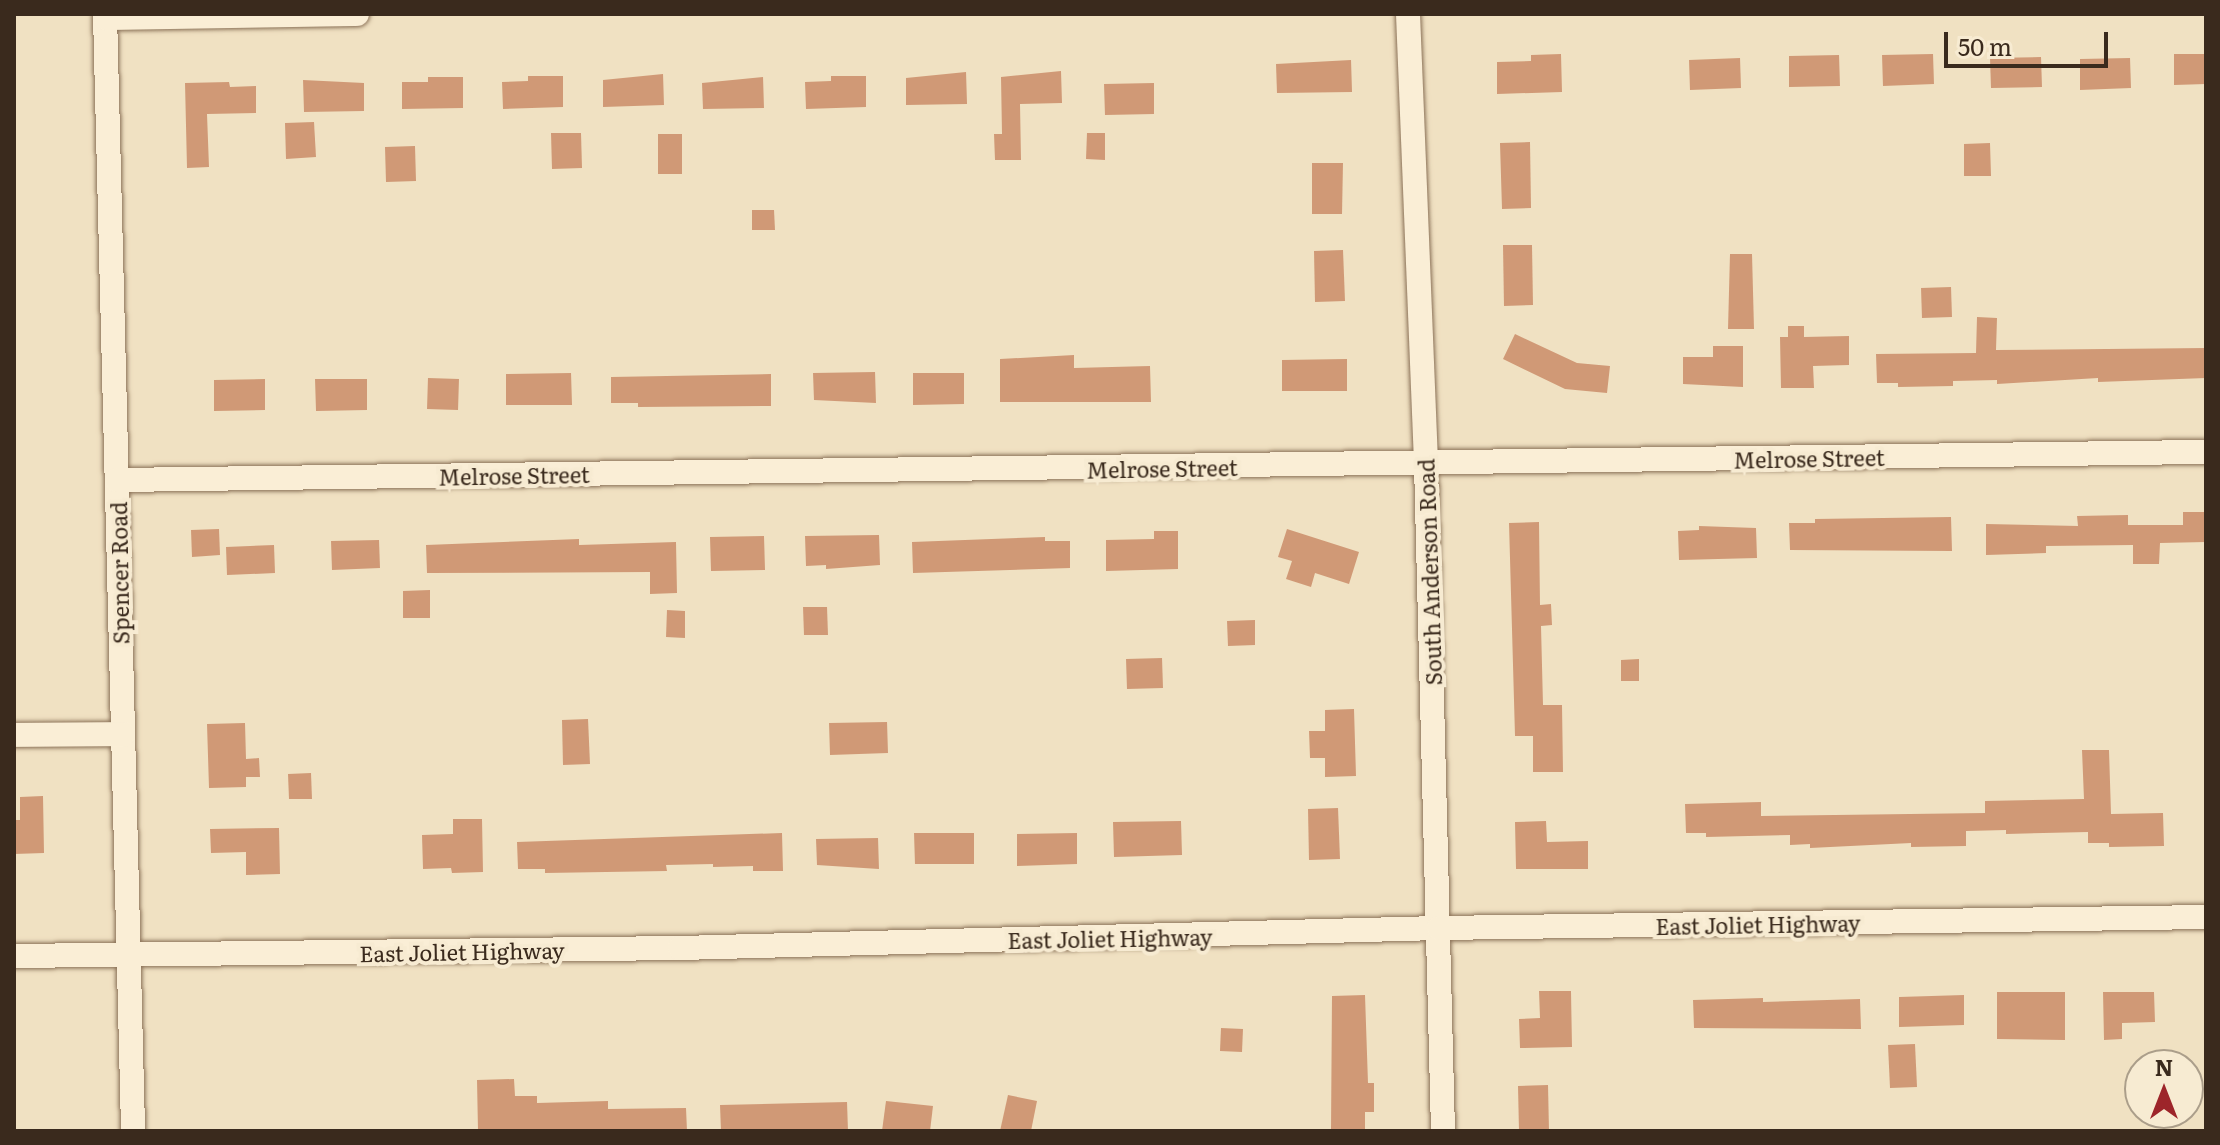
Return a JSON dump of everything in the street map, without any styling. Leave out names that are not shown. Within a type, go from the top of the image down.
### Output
[{"type":"street","points":[[106,16],[357,14]]},
{"type":"street","name":"South Anderson Road","points":[[1408,14],[1426,464],[1443,1131]]},
{"type":"street","name":"Spencer Road","points":[[106,16],[133,1131]]},
{"type":"street","name":"Melrose Street","points":[[117,480],[2206,452]]},
{"type":"street","points":[[14,735],[123,734]]},
{"type":"street","name":"East Joliet Highway","points":[[14,956],[711,947],[1439,928],[2206,917]]},
{"type":"building","points":[[1561,54],[1562,92],[1497,94],[1497,62],[1531,61],[1531,55]]},
{"type":"building","points":[[1933,54],[1934,84],[1883,86],[1882,55]]},
{"type":"building","points":[[2174,54],[2206,54],[2206,84],[2174,85]]},
{"type":"building","points":[[1839,55],[1840,86],[1789,87],[1789,56]]},
{"type":"building","points":[[2041,57],[2042,87],[1991,88],[1990,58]]},
{"type":"building","points":[[1740,58],[1741,88],[1690,90],[1689,60]]},
{"type":"building","points":[[2130,58],[2131,88],[2080,90],[2080,59]]},
{"type":"building","points":[[1351,60],[1352,92],[1277,93],[1276,64]]},
{"type":"building","points":[[1061,71],[1062,103],[1020,104],[1021,160],[995,160],[994,134],[1002,134],[1001,77]]},
{"type":"building","points":[[966,72],[967,104],[906,105],[906,78]]},
{"type":"building","points":[[663,74],[664,105],[603,107],[603,80]]},
{"type":"building","points":[[528,76],[563,76],[563,107],[503,109],[502,82],[528,81]]},
{"type":"building","points":[[831,76],[866,76],[866,107],[806,109],[805,82],[831,81]]},
{"type":"building","points":[[428,77],[463,77],[463,108],[402,109],[402,82],[428,82]]},
{"type":"building","points":[[763,77],[764,108],[703,109],[702,83]]},
{"type":"building","points":[[303,80],[364,83],[364,111],[304,112]]},
{"type":"building","points":[[229,82],[230,87],[256,86],[256,113],[207,114],[209,167],[187,168],[185,83]]},
{"type":"building","points":[[1154,83],[1154,114],[1105,115],[1104,84]]},
{"type":"building","points":[[314,122],[316,157],[286,159],[285,123]]},
{"type":"building","points":[[551,133],[581,133],[582,168],[552,169]]},
{"type":"building","points":[[1087,133],[1105,133],[1105,160],[1086,159]]},
{"type":"building","points":[[658,134],[682,134],[682,174],[658,174]]},
{"type":"building","points":[[1530,142],[1531,208],[1502,209],[1500,143]]},
{"type":"building","points":[[1990,143],[1991,176],[1964,176],[1964,144]]},
{"type":"building","points":[[415,146],[416,181],[386,182],[385,147]]},
{"type":"building","points":[[1312,163],[1343,163],[1342,214],[1312,214]]},
{"type":"building","points":[[752,210],[774,210],[775,230],[752,230]]},
{"type":"building","points":[[1503,245],[1532,245],[1533,305],[1504,306]]},
{"type":"building","points":[[1343,250],[1345,301],[1315,302],[1314,251]]},
{"type":"building","points":[[1730,254],[1752,254],[1754,329],[1728,329]]},
{"type":"building","points":[[1951,287],[1952,317],[1922,318],[1921,288]]},
{"type":"building","points":[[1977,317],[1997,318],[1996,350],[2206,348],[2206,378],[2098,382],[2098,378],[1997,384],[1997,380],[1953,381],[1953,386],[1898,387],[1898,383],[1877,383],[1876,354],[1976,353]]},
{"type":"building","points":[[1788,326],[1804,326],[1804,337],[1849,336],[1849,365],[1813,366],[1814,388],[1781,388],[1780,337],[1788,337]]},
{"type":"building","points":[[1515,334],[1577,363],[1610,366],[1607,393],[1565,389],[1503,359]]},
{"type":"building","points":[[1713,346],[1743,346],[1743,387],[1683,384],[1683,357],[1713,357]]},
{"type":"building","points":[[1074,355],[1074,368],[1150,366],[1151,402],[1000,402],[1000,359]]},
{"type":"building","points":[[1347,359],[1347,391],[1282,391],[1282,360]]},
{"type":"building","points":[[875,372],[876,403],[814,400],[813,373]]},
{"type":"building","points":[[571,373],[572,405],[506,405],[506,374]]},
{"type":"building","points":[[913,373],[964,373],[964,404],[913,405]]},
{"type":"building","points":[[771,374],[771,406],[638,407],[638,403],[611,403],[611,377]]},
{"type":"building","points":[[428,378],[459,379],[458,410],[427,409]]},
{"type":"building","points":[[265,379],[265,410],[214,411],[214,380]]},
{"type":"building","points":[[315,379],[367,379],[367,410],[316,411]]},
{"type":"building","points":[[2183,512],[2206,512],[2206,542],[2160,543],[2159,564],[2133,564],[2133,545],[2046,546],[2046,553],[1986,555],[1986,524],[2078,526],[2077,516],[2128,515],[2128,525],[2183,525]]},
{"type":"building","points":[[1951,517],[1952,551],[1790,550],[1789,523],[1815,523],[1815,519]]},
{"type":"building","points":[[1539,522],[1540,605],[1551,604],[1552,625],[1541,626],[1543,705],[1562,705],[1563,772],[1533,772],[1533,736],[1515,736],[1509,523]]},
{"type":"building","points":[[1699,526],[1756,528],[1757,558],[1679,560],[1678,531],[1699,530]]},
{"type":"building","points":[[219,529],[220,555],[192,557],[191,530]]},
{"type":"building","points":[[1287,529],[1359,552],[1349,584],[1315,573],[1311,587],[1286,579],[1292,561],[1278,557]]},
{"type":"building","points":[[1154,531],[1178,531],[1178,569],[1106,571],[1106,540],[1154,539]]},
{"type":"building","points":[[879,535],[880,565],[826,569],[826,565],[806,566],[805,536]]},
{"type":"building","points":[[764,536],[765,570],[711,571],[710,537]]},
{"type":"building","points":[[1045,537],[1045,541],[1070,541],[1070,568],[913,573],[912,542]]},
{"type":"building","points":[[579,539],[579,545],[676,542],[677,593],[650,594],[650,572],[427,573],[426,545]]},
{"type":"building","points":[[379,540],[380,568],[332,570],[331,541]]},
{"type":"building","points":[[274,545],[275,573],[227,575],[226,547]]},
{"type":"building","points":[[430,590],[430,618],[403,618],[403,591]]},
{"type":"building","points":[[803,607],[827,607],[828,635],[804,635]]},
{"type":"building","points":[[667,610],[685,611],[685,638],[666,637]]},
{"type":"building","points":[[1255,620],[1255,645],[1228,646],[1227,621]]},
{"type":"building","points":[[1162,658],[1163,688],[1127,689],[1126,659]]},
{"type":"building","points":[[1639,659],[1639,681],[1621,681],[1621,660]]},
{"type":"building","points":[[1354,709],[1356,776],[1325,777],[1325,758],[1310,758],[1309,731],[1325,731],[1325,710]]},
{"type":"building","points":[[588,719],[590,764],[563,765],[562,720]]},
{"type":"building","points":[[887,722],[888,753],[830,755],[829,723]]},
{"type":"building","points":[[245,723],[246,759],[259,758],[260,777],[246,777],[246,787],[209,788],[207,724]]},
{"type":"building","points":[[2082,750],[2109,750],[2111,814],[2163,813],[2164,846],[2109,847],[2109,843],[2088,843],[2088,832],[2006,834],[2006,830],[1966,831],[1966,846],[1911,847],[1911,843],[1810,848],[1810,844],[1790,845],[1790,835],[1706,837],[1706,833],[1686,833],[1685,804],[1761,802],[1761,816],[1985,813],[1985,801],[2084,799]]},
{"type":"building","points":[[311,773],[312,799],[289,799],[288,774]]},
{"type":"building","points":[[43,796],[44,853],[14,854],[14,820],[20,820],[20,797]]},
{"type":"building","points":[[1338,808],[1340,859],[1309,860],[1308,809]]},
{"type":"building","points":[[453,819],[482,819],[483,872],[452,873],[451,868],[423,869],[422,835],[453,834]]},
{"type":"building","points":[[1181,821],[1182,855],[1114,857],[1113,822]]},
{"type":"building","points":[[1546,821],[1547,842],[1588,841],[1588,869],[1516,869],[1515,822]]},
{"type":"building","points":[[279,828],[280,874],[246,875],[246,852],[211,853],[210,829]]},
{"type":"building","points":[[782,833],[783,871],[753,871],[753,866],[713,867],[713,864],[666,865],[667,871],[545,873],[545,869],[518,869],[517,842]]},
{"type":"building","points":[[914,833],[974,833],[974,864],[915,864]]},
{"type":"building","points":[[1077,833],[1077,864],[1017,866],[1017,834]]},
{"type":"building","points":[[878,838],[879,869],[817,865],[816,839]]},
{"type":"building","points":[[1539,991],[1571,991],[1572,1047],[1520,1048],[1519,1019],[1540,1018]]},
{"type":"building","points":[[1997,992],[2065,992],[2065,1040],[1997,1039]]},
{"type":"building","points":[[2103,992],[2154,992],[2155,1022],[2122,1023],[2122,1039],[2104,1040]]},
{"type":"building","points":[[1365,995],[1368,1083],[1374,1083],[1374,1112],[1365,1112],[1365,1131],[1331,1131],[1332,996]]},
{"type":"building","points":[[1964,995],[1964,1025],[1899,1027],[1899,997]]},
{"type":"building","points":[[1763,998],[1763,1002],[1860,999],[1861,1029],[1694,1028],[1693,1000]]},
{"type":"building","points":[[1221,1028],[1243,1029],[1242,1052],[1220,1051]]},
{"type":"building","points":[[1915,1044],[1917,1087],[1890,1088],[1888,1045]]},
{"type":"building","points":[[514,1079],[515,1096],[537,1096],[537,1103],[608,1101],[608,1109],[686,1108],[687,1131],[478,1131],[477,1080]]},
{"type":"building","points":[[1548,1085],[1549,1131],[1519,1131],[1518,1086]]},
{"type":"building","points":[[1008,1095],[1037,1101],[1031,1131],[1000,1131]]},
{"type":"building","points":[[886,1101],[933,1106],[930,1131],[882,1131]]},
{"type":"building","points":[[847,1102],[848,1131],[721,1131],[720,1105]]}]
